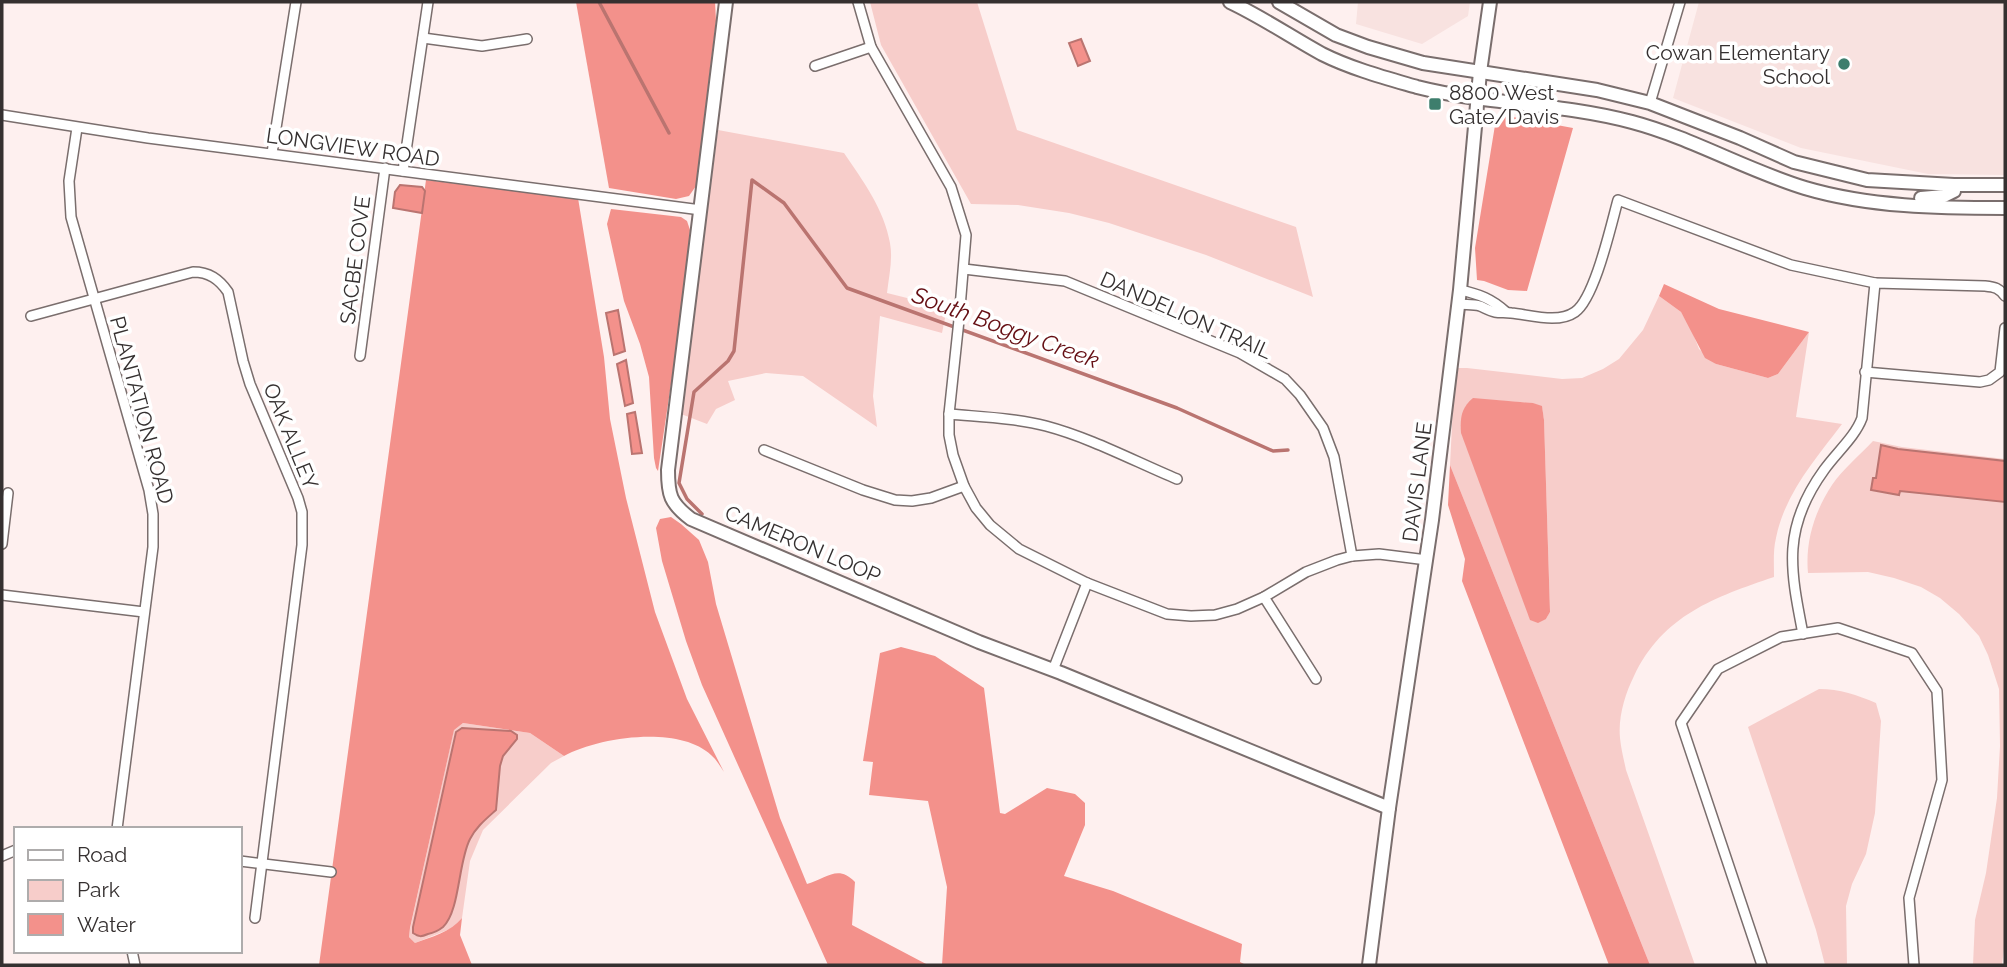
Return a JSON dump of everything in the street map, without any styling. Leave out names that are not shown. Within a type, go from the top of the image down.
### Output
[{"type":"street","points":[[272,153],[296,2]]},
{"type":"street","points":[[403,171],[428,2]]},
{"type":"street","name":"CAMERON LOOP","points":[[726,2],[668,470],[668,491],[677,508],[691,519],[979,642],[1389,808]]},
{"type":"street","points":[[858,2],[871,47],[951,187],[965,235],[949,435],[964,486],[976,508],[990,525],[1030,555],[1087,583],[1167,614],[1191,616],[1215,615],[1264,597],[1306,572],[1352,556],[1379,554],[1427,560]]},
{"type":"street","points":[[1230,2],[1324,54],[1374,74],[1420,88],[1631,121],[1807,188],[1847,198],[1966,208],[2005,208]]},
{"type":"street","points":[[1279,2],[1336,35],[1368,47],[1423,63],[1597,90],[1650,103],[1794,162],[1867,180],[2005,185]]},
{"type":"street","name":"DAVIS LANE","points":[[1369,965],[1389,808],[1427,560],[1460,290],[1480,72],[1490,2]]},
{"type":"street","points":[[1650,103],[1680,2]]},
{"type":"street","points":[[423,38],[482,46],[527,39]]},
{"type":"street","points":[[815,65],[871,47]]},
{"type":"street","name":"LONGVIEW ROAD","points":[[2,115],[77,128],[701,210]]},
{"type":"street","name":"PLANTATION ROAD","points":[[77,128],[69,181],[69,204],[149,490],[153,514],[153,547],[117,827]]},
{"type":"street","points":[[1740,138],[1741,151],[1750,166]]},
{"type":"street","name":"SACBE COVE","points":[[360,356],[385,168]]},
{"type":"street","points":[[1862,199],[1944,196],[1952,193],[1954,185]]},
{"type":"street","points":[[1458,304],[1498,313],[1547,318],[1567,316],[1580,308],[1599,267],[1618,200],[1791,265],[1875,283],[1996,287],[2005,296]]},
{"type":"street","name":"DANDELION TRAIL","points":[[964,270],[1065,281],[1240,353],[1285,379],[1314,413],[1330,444],[1352,556]]},
{"type":"street","name":"OAK ALLEY","points":[[94,298],[193,272],[209,275],[223,285],[228,292],[250,384],[298,498],[302,512],[302,545],[262,864]]},
{"type":"street","points":[[1802,634],[1791,562],[1795,527],[1803,503],[1812,488],[1860,423],[1875,283]]},
{"type":"street","points":[[1460,290],[1486,297],[1506,312]]},
{"type":"street","points":[[31,316],[94,298]]},
{"type":"street","points":[[1865,372],[1980,382],[1989,380],[2000,372],[2005,328]]},
{"type":"street","points":[[949,414],[1045,426],[1080,437],[1177,480]]},
{"type":"street","points":[[764,450],[895,500],[931,498],[964,486]]},
{"type":"street","points":[[2,544],[8,493]]},
{"type":"street","points":[[1053,670],[1087,583]]},
{"type":"street","points":[[2,595],[144,612]]},
{"type":"street","points":[[1264,597],[1316,679]]},
{"type":"street","points":[[1762,965],[1681,723],[1718,669],[1781,637],[1838,628],[1912,653],[1937,691],[1942,780],[1909,898],[1914,965]]},
{"type":"street","points":[[242,861],[331,872]]},
{"type":"street","points":[[255,918],[262,864]]},
{"type":"shaded area","points":[[1358,2],[1470,2],[1468,16],[1422,44],[1356,24]]},
{"type":"shaded area","name":"Cowan Elementary School","points":[[1699,2],[2005,2],[2005,175],[1928,174],[1801,148],[1673,98]]},
{"type":"green space","points":[[576,2],[715,2],[716,21],[696,186],[689,196],[676,199],[609,188]]},
{"type":"green space","points":[[870,2],[977,2],[1017,130],[1296,227],[1313,297],[1206,255],[1109,223],[1018,205],[971,204],[881,45]]},
{"type":"green space","points":[[1502,115],[1573,128],[1527,291],[1508,290],[1477,280],[1475,248],[1496,119]]},
{"type":"green space","points":[[718,130],[844,153],[872,196],[887,231],[891,255],[887,293],[947,308],[942,333],[880,316],[873,396],[877,427],[803,376],[766,373],[728,381],[735,400],[716,409],[707,424],[681,414]]},
{"type":"green space","points":[[426,180],[578,198],[604,357],[610,419],[626,498],[655,612],[687,699],[724,772],[711,755],[697,746],[679,740],[660,737],[617,739],[564,756],[530,733],[463,723],[454,730],[409,937],[415,943],[428,939],[447,930],[462,918],[460,935],[472,965],[319,965]]},
{"type":"green space","points":[[611,209],[681,217],[687,221],[690,230],[684,297],[658,471],[654,458],[649,377],[624,301],[607,224]]},
{"type":"green space","points":[[1664,284],[1719,309],[1809,332],[1778,374],[1768,378],[1716,364],[1705,358],[1681,312],[1659,296]]},
{"type":"green space","points":[[1659,296],[1681,312],[1699,349],[1716,364],[1768,378],[1778,374],[1809,332],[1796,417],[1842,424],[1802,478],[1786,506],[1775,543],[1774,577],[1711,601],[1675,623],[1646,655],[1631,683],[1623,706],[1620,738],[1626,770],[1695,965],[1650,965],[1450,465],[1458,368],[1562,379],[1582,378],[1619,359],[1643,330]],"holes":[[[1473,399],[1532,403],[1542,407],[1544,420],[1550,612],[1546,619]]]},
{"type":"green space","points":[[1473,398],[1542,406],[1550,612],[1546,619],[1538,623],[1530,620],[1461,433],[1462,414]]},
{"type":"green space","points":[[1873,441],[2005,459],[2005,940],[2002,965],[1973,965],[1975,920],[1986,873],[1997,798],[2000,746],[1999,689],[1979,636],[1959,614],[1921,587],[1868,572],[1808,573],[1812,527],[1821,505],[1836,479]]},
{"type":"green space","points":[[1450,465],[1650,965],[1609,965],[1462,581],[1465,559],[1448,505]]},
{"type":"green space","points":[[671,517],[699,540],[708,562],[716,604],[780,818],[807,884],[838,873],[849,877],[855,882],[852,925],[928,965],[828,965],[702,685],[686,641],[662,561],[656,528],[660,519]]},
{"type":"green space","points":[[901,647],[935,656],[984,688],[1000,813],[1005,814],[1047,788],[1075,794],[1085,803],[1085,825],[1064,876],[1113,891],[1242,944],[1240,962],[1246,965],[942,965],[947,887],[928,801],[869,795],[873,762],[863,761],[880,653]]},
{"type":"green space","points":[[1819,689],[1848,693],[1876,703],[1881,721],[1875,813],[1866,854],[1852,884],[1846,906],[1847,965],[1825,965],[1816,930],[1748,727]]},
{"type":"green space","points":[[463,723],[530,733],[564,756],[551,763],[483,830],[470,861],[462,918],[455,927],[415,943],[409,937],[410,929],[454,729]]},
{"type":"water","points":[[1081,39],[1090,61],[1078,66],[1069,43]]},
{"type":"water","points":[[400,185],[422,187],[425,191],[422,213],[393,208],[395,192]]},
{"type":"water","points":[[618,310],[625,351],[614,355],[606,313]]},
{"type":"water","points":[[626,360],[633,403],[625,406],[617,364]]},
{"type":"water","points":[[635,412],[642,453],[632,454],[627,414]]},
{"type":"water","points":[[1881,445],[2005,461],[2005,502],[1900,491],[1899,495],[1871,490],[1873,478],[1876,478]]},
{"type":"water","points":[[462,728],[511,731],[517,735],[517,739],[503,756],[500,766],[496,810],[481,823],[466,849],[449,920],[437,931],[419,936],[413,933],[413,927],[456,732]]},
{"type":"waterway","name":"South Boggy Creek","points":[[599,2],[669,133]]},
{"type":"waterway","name":"South Boggy Creek","points":[[702,514],[687,499],[679,483],[694,392],[728,361],[734,351],[752,180],[784,203],[847,288],[1177,408],[1273,451],[1288,450]]},
{"type":"place","name":"Cowan Elementary School","points":[[1844,64]]},
{"type":"place","name":"8800 West Gate/Davis","points":[[1435,104]]}]
